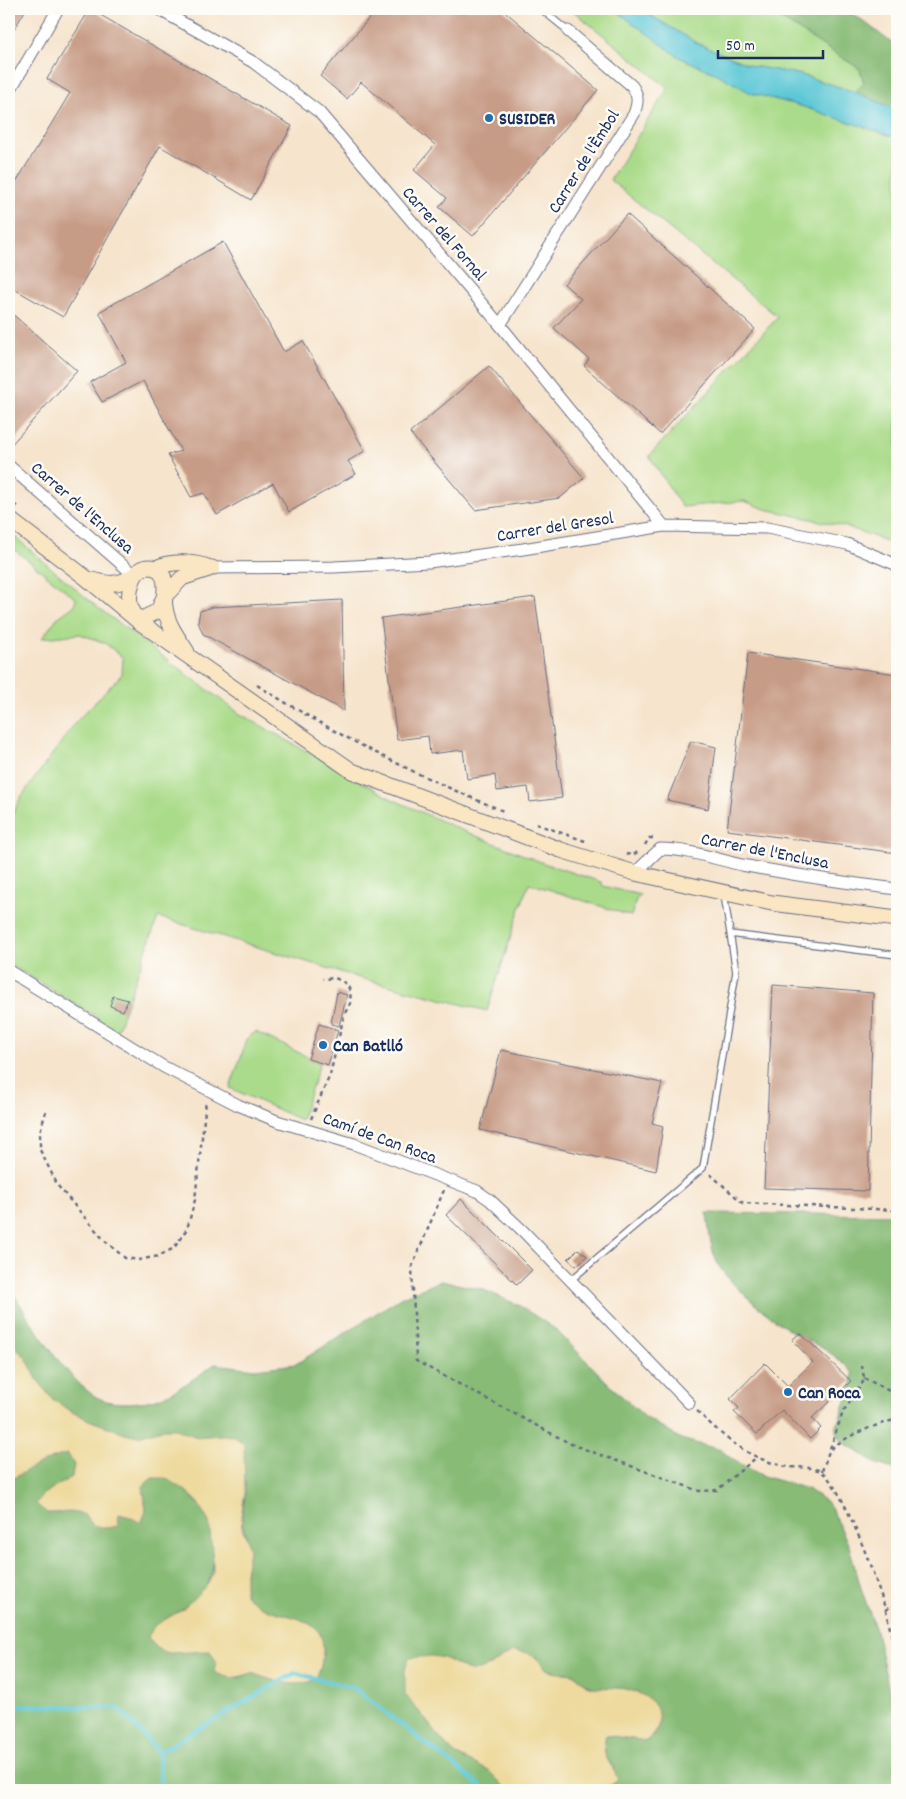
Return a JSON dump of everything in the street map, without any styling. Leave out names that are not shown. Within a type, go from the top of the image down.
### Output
[{"type":"street","points":[[9,92],[58,9]]},
{"type":"street","name":"Carrer del Fornal","points":[[158,9],[253,62],[319,112],[500,325],[664,526]]},
{"type":"street","name":"Carrer de l'Èmbol","points":[[500,325],[634,114],[638,103],[637,94],[632,86],[568,31]]},
{"type":"street","name":"Carrer de l'Enclusa","points":[[9,466],[134,575]]},
{"type":"street","points":[[9,519],[138,621],[352,771],[561,850],[635,873],[772,903],[897,919]]},
{"type":"street","name":"Carrer del Gresol","points":[[212,568],[334,567],[429,562],[664,526],[767,528],[847,544],[897,565]]},
{"type":"street","points":[[156,568],[164,564],[188,563],[212,568]]},
{"type":"street","points":[[85,578],[117,584],[124,582],[146,567],[160,570],[164,578],[164,597],[168,618],[191,659]]},
{"type":"street","points":[[138,621],[158,611],[164,597],[182,578],[212,568]]},
{"type":"street","points":[[134,575],[130,601],[138,621]]},
{"type":"street","name":"Carrer de l'Enclusa","points":[[635,873],[660,849],[675,849],[728,862],[812,878],[897,889]]},
{"type":"street","name":"Camí de Can Roca","points":[[9,971],[150,1059],[212,1092],[258,1113],[354,1144],[476,1190],[490,1200],[523,1231],[689,1403]]},
{"type":"lane","points":[[541,9],[568,31]]},
{"type":"lane","points":[[572,1280],[703,1168],[736,972],[723,892]]},
{"type":"lane","points":[[730,934],[897,955]]},
{"type":"path","points":[[253,683],[357,744],[420,776],[512,815]]},
{"type":"path","points":[[530,822],[594,844]]},
{"type":"path","points":[[623,853],[636,854],[641,851],[649,838],[661,839]]},
{"type":"path","points":[[306,1129],[330,1075],[344,1015],[351,1002],[347,984],[334,978],[323,979]]},
{"type":"path","points":[[46,1111],[40,1132],[40,1150],[58,1186],[105,1241],[125,1258],[139,1260],[159,1256],[174,1248],[187,1229],[195,1200],[206,1100],[212,1092]]},
{"type":"path","points":[[703,1168],[743,1203],[897,1210]]},
{"type":"path","points":[[448,1180],[412,1267],[416,1361],[571,1444],[699,1491],[717,1490],[757,1457]]},
{"type":"path","points":[[822,1471],[843,1412],[860,1388],[864,1378],[862,1366]]},
{"type":"path","points":[[864,1378],[897,1395]]},
{"type":"path","points":[[689,1403],[732,1444],[757,1457],[788,1467],[812,1468],[822,1471],[834,1485],[852,1521],[874,1574],[897,1660]]},
{"type":"path","points":[[830,1449],[847,1437],[897,1419]]},
{"type":"path","points":[[885,1610],[897,1604]]},
{"type":"green space","points":[[571,9],[614,9],[679,57],[719,75],[751,93],[801,106],[897,138],[897,545],[847,527],[765,509],[744,501],[682,507],[649,456],[778,317],[610,180],[668,88]]},
{"type":"green space","points":[[644,9],[770,9],[778,17],[860,69],[864,83],[855,92],[798,74],[752,66],[699,44],[653,17]]},
{"type":"green space","points":[[770,9],[843,9],[862,20],[897,47],[897,110],[855,92],[864,83],[860,69],[778,17]]},
{"type":"green space","points":[[9,532],[97,607],[240,714],[392,799],[459,829],[546,864],[601,882],[603,886],[640,895],[636,900],[631,916],[529,883],[487,1011],[360,978],[158,917],[116,1034],[97,1017],[9,964],[9,821],[21,797],[76,722],[122,674],[123,658],[105,643],[80,634],[42,638],[57,618],[74,606],[76,599],[9,545]]},
{"type":"green space","points":[[256,1032],[320,1063],[301,1120],[230,1088],[248,1037]]},
{"type":"green space","points":[[707,1213],[897,1215],[897,1470],[877,1464],[840,1440],[836,1428],[852,1385],[853,1373],[834,1356],[776,1321],[752,1302],[731,1281],[722,1271],[715,1257],[710,1238]]},
{"type":"green space","points":[[441,1281],[482,1289],[520,1306],[555,1329],[614,1389],[645,1417],[681,1439],[721,1450],[733,1460],[763,1476],[807,1489],[831,1507],[849,1546],[876,1631],[897,1727],[897,1790],[600,1790],[608,1787],[614,1768],[605,1753],[606,1735],[647,1741],[656,1733],[659,1722],[639,1693],[622,1689],[592,1687],[573,1674],[549,1670],[536,1657],[501,1658],[489,1667],[474,1671],[465,1669],[444,1658],[414,1705],[455,1754],[489,1771],[508,1790],[9,1790],[9,1481],[45,1461],[68,1454],[74,1465],[72,1477],[43,1494],[47,1513],[72,1512],[85,1515],[93,1525],[119,1514],[130,1517],[146,1511],[143,1486],[150,1480],[159,1478],[177,1484],[201,1507],[209,1522],[212,1536],[213,1562],[211,1577],[204,1590],[198,1596],[176,1613],[154,1626],[197,1651],[210,1651],[216,1661],[238,1678],[252,1673],[284,1683],[301,1684],[309,1682],[319,1673],[323,1652],[320,1635],[312,1625],[264,1608],[245,1595],[247,1548],[242,1519],[245,1484],[237,1463],[221,1435],[197,1437],[175,1429],[162,1429],[139,1436],[127,1434],[91,1421],[70,1411],[51,1398],[37,1379],[26,1358],[9,1340],[9,1286],[51,1350],[77,1382],[91,1393],[108,1402],[130,1403],[164,1396],[215,1364],[255,1369],[296,1364],[402,1297]]},
{"type":"sand","points":[[9,1340],[26,1358],[37,1379],[51,1398],[70,1411],[91,1421],[127,1434],[139,1436],[162,1429],[175,1429],[197,1437],[234,1436],[244,1444],[245,1493],[241,1516],[242,1528],[249,1550],[245,1573],[245,1595],[261,1607],[306,1622],[319,1632],[322,1638],[323,1652],[320,1669],[315,1678],[309,1682],[293,1684],[275,1681],[252,1673],[229,1677],[214,1672],[216,1661],[210,1651],[169,1653],[156,1648],[148,1637],[154,1626],[183,1609],[208,1584],[213,1573],[209,1522],[196,1500],[186,1491],[165,1478],[152,1478],[143,1486],[146,1511],[141,1523],[119,1514],[118,1526],[106,1528],[93,1525],[85,1515],[72,1512],[47,1513],[36,1504],[43,1494],[72,1477],[74,1465],[68,1454],[45,1461],[9,1481]]},
{"type":"sand","points":[[513,1651],[530,1654],[549,1671],[575,1675],[586,1685],[629,1690],[643,1695],[653,1703],[657,1709],[658,1727],[655,1733],[646,1741],[606,1735],[605,1754],[618,1780],[600,1790],[508,1790],[489,1771],[455,1754],[405,1694],[405,1670],[409,1658],[432,1656],[444,1658],[466,1670],[479,1670],[491,1666]]},
{"type":"water","points":[[614,9],[644,9],[653,17],[699,44],[752,66],[798,74],[855,92],[897,110],[897,138],[801,106],[751,93],[719,75],[679,57]]},
{"type":"building","points":[[9,9],[26,9],[9,38]]},
{"type":"building","points":[[90,9],[292,126],[251,200],[160,146],[63,317],[9,286],[9,194],[70,93],[47,79]]},
{"type":"building","name":"SUSIDER","points":[[377,9],[502,9],[598,90],[473,236],[439,207],[447,198],[414,170],[435,145],[361,82],[347,99],[320,76]]},
{"type":"building","points":[[627,214],[755,329],[660,434],[584,366],[589,359],[554,328],[581,299],[564,284]]},
{"type":"building","points":[[223,242],[284,352],[303,341],[365,451],[348,461],[356,474],[289,512],[273,483],[217,515],[204,493],[191,497],[168,455],[181,451],[143,381],[102,402],[90,382],[126,362],[99,312]]},
{"type":"building","points":[[9,311],[77,371],[9,447]]},
{"type":"building","points":[[489,366],[584,478],[560,498],[475,510],[410,433]]},
{"type":"building","points":[[535,597],[562,798],[530,802],[528,787],[497,791],[495,775],[467,779],[463,750],[430,754],[428,736],[397,740],[381,618]]},
{"type":"building","points":[[342,600],[344,711],[203,634],[198,622],[200,611],[212,607]]},
{"type":"building","points":[[748,653],[897,674],[897,853],[727,830]]},
{"type":"building","points":[[691,741],[716,747],[708,809],[667,800]]},
{"type":"building","points":[[773,985],[873,993],[868,1191],[764,1188]]},
{"type":"building","points":[[337,992],[347,995],[339,1026],[331,1024]]},
{"type":"building","points":[[113,996],[128,1000],[123,1011],[110,1006]]},
{"type":"building","name":"Can Batlló","points":[[319,1024],[338,1030],[328,1065],[308,1059]]},
{"type":"building","points":[[501,1050],[662,1083],[652,1123],[663,1126],[656,1171],[480,1130]]},
{"type":"building","points":[[461,1199],[532,1270],[517,1285],[446,1215]]},
{"type":"building","points":[[578,1249],[587,1256],[576,1266],[568,1259]]},
{"type":"building","name":"Can Roca","points":[[800,1333],[851,1381],[812,1418],[821,1428],[810,1439],[782,1410],[757,1434],[734,1412],[739,1408],[730,1399],[765,1363],[788,1386],[813,1362],[792,1340]]},
{"type":"waterway","points":[[159,1752],[295,1673],[354,1688],[486,1790]]},
{"type":"waterway","points":[[9,1705],[118,1708],[159,1752],[161,1790]]},
{"type":"place","name":"SUSIDER","points":[[489,118]]},
{"type":"place","name":"Can Batlló","points":[[323,1045]]},
{"type":"place","name":"Can Roca","points":[[788,1392]]}]
